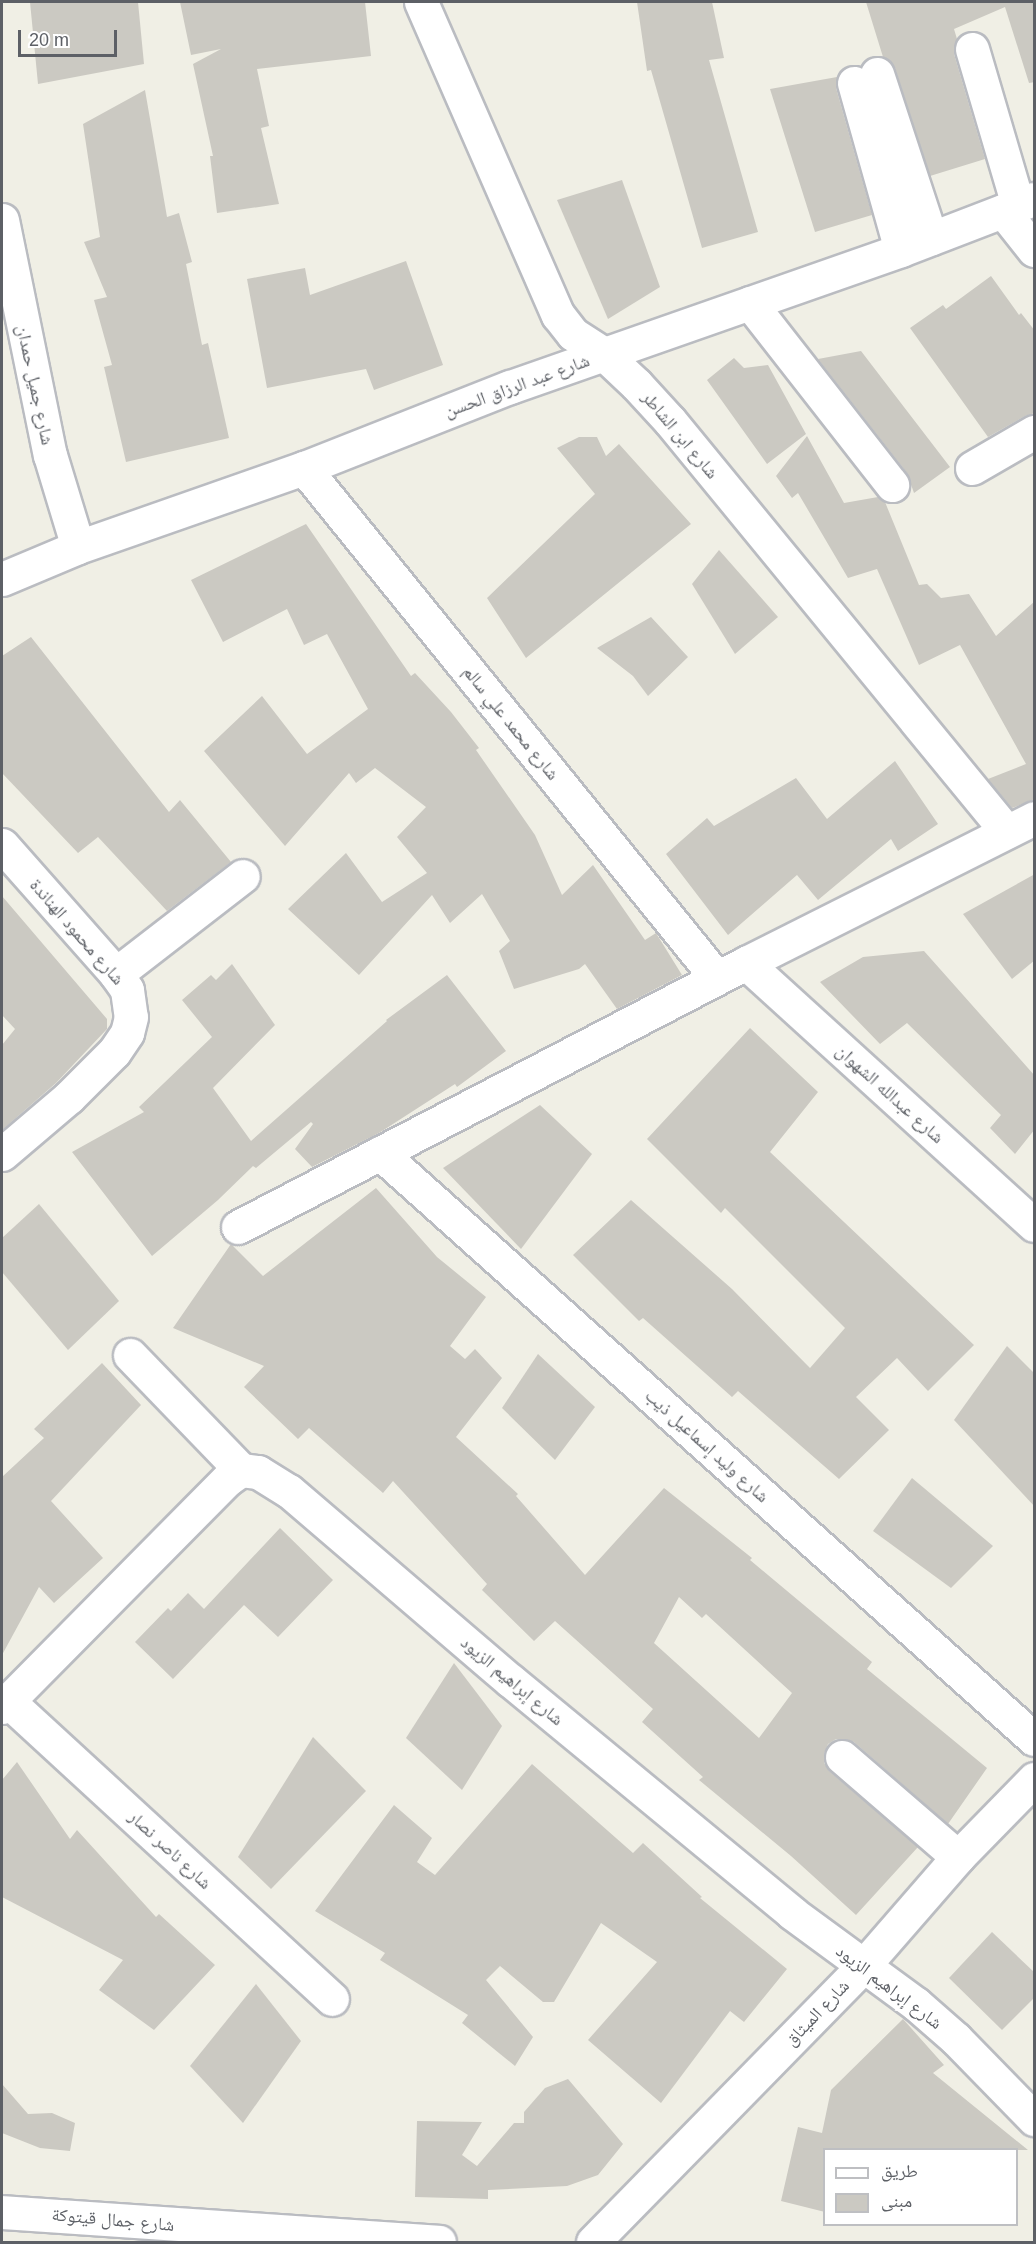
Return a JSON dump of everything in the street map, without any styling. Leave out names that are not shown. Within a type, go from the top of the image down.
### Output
[{"type":"street","name":"شارع ابن الشاطر","points":[[421,2],[558,315],[573,334],[604,354],[636,384],[670,421],[1021,825]]},
{"type":"street","points":[[972,49],[1019,205],[1035,250]]},
{"type":"street","points":[[865,78],[916,244]]},
{"type":"street","name":"شارع عبد الرزاق الحسن","points":[[2,579],[78,547],[304,468],[510,387],[916,244],[1019,205]]},
{"type":"street","name":"شارع جميل حمدان","points":[[2,220],[50,455],[78,547]]},
{"type":"street","points":[[750,303],[892,485]]},
{"type":"street","points":[[972,468],[1035,432]]},
{"type":"street","name":"شارع محمد علي سالم","points":[[304,468],[717,978]]},
{"type":"street","points":[[237,1227],[746,963],[1021,825]]},
{"type":"street","name":"شارع محمود الهناندة","points":[[2,845],[116,974],[127,990],[131,1017],[127,1033],[114,1052],[69,1097],[2,1154]]},
{"type":"street","points":[[116,974],[243,876]]},
{"type":"street","name":"شارع عبدالله الشهوان","points":[[746,963],[1035,1225]]},
{"type":"street","name":"شارع وليد إسماعيل ذيب","points":[[380,1153],[1035,1739]]},
{"type":"street","points":[[5,1704],[228,1479],[241,1470],[130,1355]]},
{"type":"street","name":"شارع إبراهيم الزيود","points":[[241,1470],[258,1472],[289,1491],[511,1681],[792,1913],[830,1942],[865,1964],[956,2038],[1035,2119]]},
{"type":"street","name":"شارع ناصر نصار","points":[[5,1704],[332,1999]]},
{"type":"street","points":[[842,1757],[958,1857]]},
{"type":"street","name":"شارع الميثاق","points":[[593,2242],[865,1964],[958,1857],[1035,1779]]},
{"type":"street","name":"شارع جمال قيتوكة","points":[[2,2212],[439,2242]]},
{"type":"building","points":[[30,2],[138,2],[144,64],[38,84]]},
{"type":"building","points":[[180,2],[365,2],[371,56],[257,69],[269,126],[261,128],[279,204],[217,213],[210,156],[213,156],[193,64],[221,49],[191,55]]},
{"type":"building","points":[[637,2],[712,2],[724,58],[709,60],[758,232],[702,248],[651,70],[647,71]]},
{"type":"building","points":[[866,2],[1035,2],[1035,82],[1029,83],[1005,7],[954,29],[957,39],[954,54],[985,159],[930,176],[895,68],[883,57]]},
{"type":"building","points":[[837,77],[836,88],[872,215],[815,232],[770,89]]},
{"type":"building","points":[[145,90],[167,217],[179,213],[192,262],[186,264],[202,345],[208,343],[229,438],[126,462],[104,367],[112,365],[94,300],[107,297],[84,242],[100,237],[83,124]]},
{"type":"building","points":[[622,180],[660,287],[608,319],[557,200]]},
{"type":"building","points":[[406,261],[443,365],[374,390],[366,369],[267,388],[247,279],[305,268],[310,295]]},
{"type":"building","points":[[991,276],[1019,315],[1021,313],[1035,331],[1035,413],[1025,416],[988,437],[910,328],[943,305],[946,309]]},
{"type":"building","points":[[861,351],[950,467],[914,493],[907,473],[818,359]]},
{"type":"building","points":[[734,358],[744,368],[768,365],[806,434],[767,464],[707,380]]},
{"type":"building","points":[[807,436],[844,503],[878,497],[885,502],[919,585],[927,584],[941,598],[969,594],[996,636],[1035,601],[1035,799],[1012,808],[988,779],[1026,764],[960,645],[919,665],[877,569],[848,578],[798,493],[792,498],[776,476]]},
{"type":"building","points":[[579,437],[597,437],[606,456],[619,444],[691,524],[526,658],[487,598],[595,494],[557,448]]},
{"type":"building","points":[[306,524],[411,676],[415,673],[451,712],[479,748],[476,750],[535,835],[562,895],[593,865],[645,940],[656,933],[682,975],[617,1009],[585,964],[579,969],[514,989],[499,951],[510,941],[482,894],[450,923],[432,895],[359,975],[288,909],[346,853],[382,902],[427,873],[397,837],[426,807],[375,768],[356,783],[349,773],[285,846],[204,751],[262,696],[307,754],[368,709],[327,634],[304,645],[287,609],[223,642],[191,580]]},
{"type":"building","points":[[719,550],[778,617],[735,654],[692,584]]},
{"type":"building","points":[[651,617],[688,657],[648,696],[633,676],[597,648]]},
{"type":"building","points":[[31,637],[169,812],[180,800],[231,862],[167,911],[98,837],[78,853],[2,773],[2,656]]},
{"type":"building","points":[[895,761],[938,824],[898,851],[891,839],[818,900],[797,875],[728,935],[666,854],[707,818],[714,826],[796,778],[827,819]]},
{"type":"building","points":[[1035,874],[1035,960],[1012,979],[963,914]]},
{"type":"building","points":[[2,896],[107,1019],[107,1029],[56,1083],[2,1130],[2,1045],[15,1029],[2,1015]]},
{"type":"building","points":[[924,951],[1035,1076],[1035,1129],[1015,1154],[990,1128],[1001,1115],[907,1023],[880,1044],[820,982],[863,957]]},
{"type":"building","points":[[232,964],[275,1025],[213,1088],[251,1141],[386,1020],[447,975],[506,1051],[457,1087],[455,1084],[379,1133],[312,1167],[295,1149],[313,1124],[311,1122],[256,1168],[253,1166],[218,1200],[152,1256],[72,1152],[144,1112],[139,1107],[212,1037],[182,1000],[211,975],[216,980]]},
{"type":"building","points":[[750,1028],[818,1092],[770,1152],[974,1345],[928,1391],[897,1358],[856,1397],[889,1430],[839,1479],[738,1391],[732,1397],[643,1318],[639,1321],[573,1255],[631,1200],[732,1289],[810,1368],[845,1328],[725,1208],[721,1213],[647,1139]]},
{"type":"building","points":[[540,1105],[592,1154],[521,1249],[443,1168]]},
{"type":"building","points":[[376,1188],[437,1257],[486,1297],[450,1346],[465,1359],[475,1349],[502,1378],[456,1437],[518,1494],[516,1496],[585,1575],[664,1488],[752,1558],[750,1560],[872,1662],[867,1669],[987,1768],[948,1824],[854,1742],[836,1739],[828,1744],[824,1754],[824,1763],[829,1771],[918,1847],[856,1915],[791,1856],[699,1780],[703,1777],[642,1722],[653,1709],[555,1621],[534,1641],[482,1590],[487,1584],[393,1481],[383,1493],[309,1428],[298,1439],[244,1387],[264,1366],[173,1328],[231,1244],[263,1276]],"holes":[[[679,1597],[702,1618],[706,1614],[792,1693],[759,1738],[654,1643]]]},
{"type":"building","points":[[39,1204],[119,1301],[68,1350],[2,1272],[2,1238]]},
{"type":"building","points":[[1007,1346],[1035,1374],[1035,1507],[954,1420]]},
{"type":"building","points":[[538,1354],[595,1407],[555,1460],[502,1408]]},
{"type":"building","points":[[102,1363],[141,1405],[51,1501],[103,1558],[54,1603],[39,1587],[2,1655],[2,1477],[44,1438],[34,1429]]},
{"type":"building","points":[[912,1478],[993,1546],[951,1588],[873,1531]]},
{"type":"building","points":[[280,1528],[333,1580],[278,1637],[244,1605],[173,1679],[135,1642],[168,1608],[171,1611],[188,1593],[204,1609]]},
{"type":"building","points":[[454,1663],[502,1726],[462,1790],[406,1738]]},
{"type":"building","points":[[313,1737],[366,1791],[271,1889],[238,1857]]},
{"type":"building","points":[[17,1762],[70,1839],[77,1830],[156,1917],[159,1914],[215,1965],[154,2030],[99,1990],[123,1960],[2,1897],[2,1780]]},
{"type":"building","points":[[532,1764],[633,1853],[643,1843],[702,1897],[700,1898],[787,1969],[744,2022],[730,2011],[661,2103],[588,2040],[657,1962],[601,1923],[554,2002],[543,2002],[500,1966],[486,1980],[533,2037],[515,2066],[462,2023],[468,2015],[380,1960],[385,1953],[315,1911],[394,1805],[432,1838],[417,1862],[435,1875]]},
{"type":"building","points":[[992,1932],[1035,1973],[1035,1997],[1002,2030],[949,1978]]},
{"type":"building","points":[[256,1984],[301,2041],[243,2123],[190,2066]]},
{"type":"building","points":[[903,2019],[944,2065],[933,2073],[1028,2150],[1018,2150],[1018,2148],[823,2148],[823,2212],[781,2201],[798,2127],[822,2133],[831,2090]]},
{"type":"building","points":[[568,2079],[623,2144],[598,2175],[567,2186],[488,2190],[488,2199],[415,2197],[417,2121],[482,2122],[462,2155],[477,2166],[514,2123],[524,2123],[524,2112],[545,2088]]},
{"type":"building","points":[[2,2084],[28,2114],[52,2113],[75,2123],[70,2151],[40,2148],[2,2133]]}]
